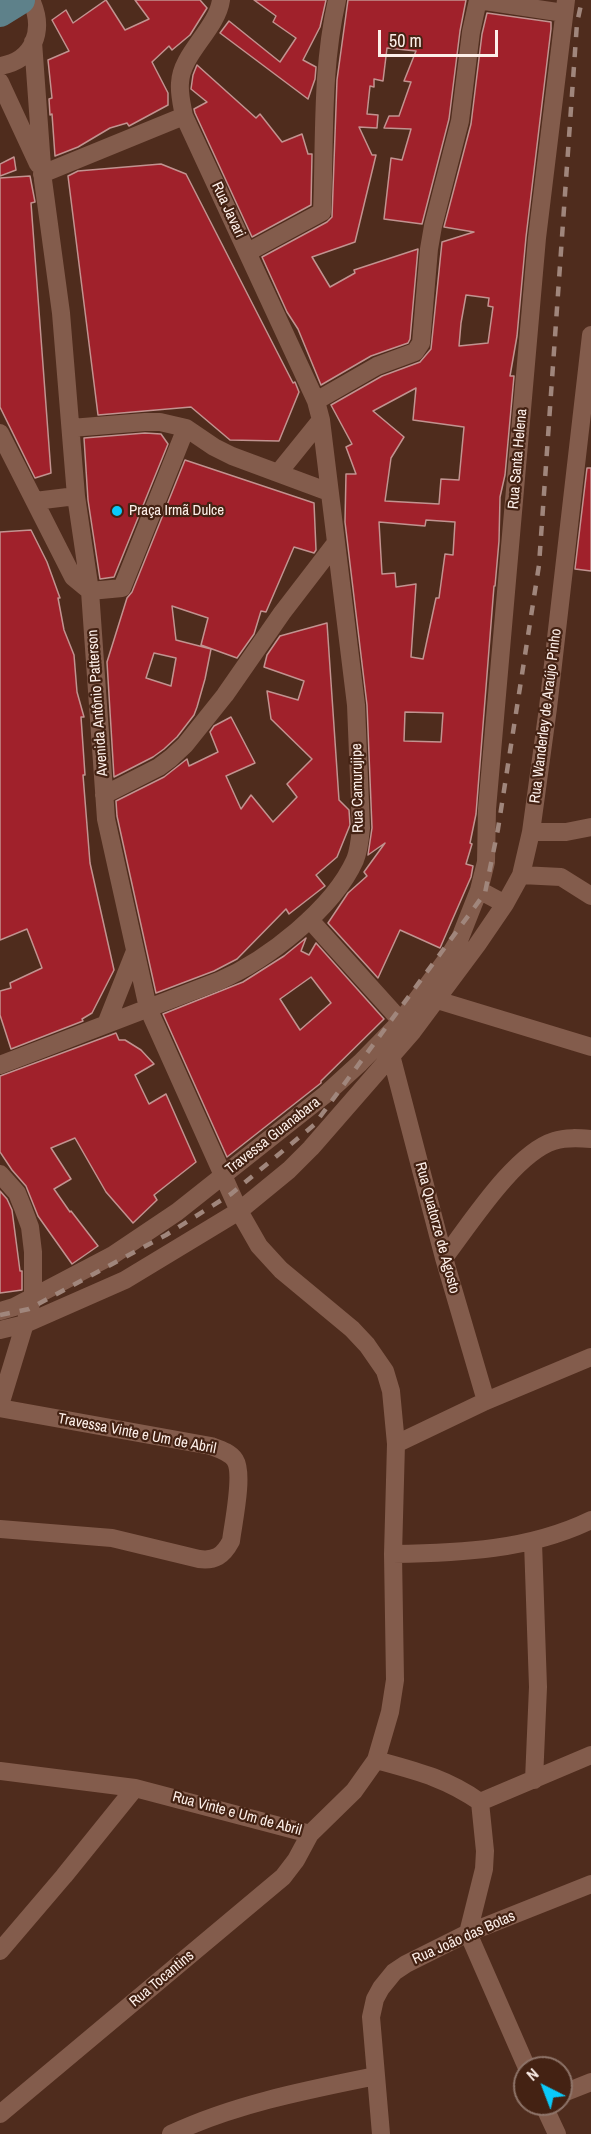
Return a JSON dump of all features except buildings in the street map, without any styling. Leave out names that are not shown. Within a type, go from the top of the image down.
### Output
[{"type":"main road","points":[[0,13],[21,0]]},
{"type":"street","name":"Avenida Antônio Patterson","points":[[31,0],[38,24],[33,42],[42,174],[61,313],[76,496],[90,591],[104,795],[110,842],[148,1008],[222,1176],[259,1246],[281,1270],[352,1329],[367,1345],[385,1371],[391,1391],[396,1444]]},
{"type":"street","name":"Rua Javari","points":[[221,0],[216,14],[183,68],[179,82],[184,116],[316,401],[321,420],[329,492]]},
{"type":"street","points":[[248,252],[322,212],[326,81],[331,25],[337,0]]},
{"type":"street","points":[[316,401],[377,366],[404,357],[418,349],[423,336],[429,249],[460,121],[478,0],[565,6]]},
{"type":"street","name":"Rua Santa Helena","points":[[479,890],[486,862],[487,809],[529,321],[565,6]]},
{"type":"street","points":[[0,66],[12,64],[28,51],[33,42]]},
{"type":"street","name":"Avenida Antônio Patterson","points":[[0,82],[42,174]]},
{"type":"street","points":[[42,174],[184,116]]},
{"type":"street","name":"Rua Wanderley de Araújo Pinho","points":[[0,1330],[25,1324],[125,1280],[239,1212],[289,1170],[311,1148],[437,1000],[504,904],[521,875],[531,832],[548,708],[591,335]]},
{"type":"street","points":[[279,472],[321,420]]},
{"type":"street","points":[[71,428],[145,422],[160,422],[186,428],[232,456],[329,492]]},
{"type":"street","points":[[0,433],[73,577],[90,591],[122,588],[186,428]]},
{"type":"street","name":"Rua Camurujipe","points":[[148,1008],[234,975],[263,956],[310,920],[345,878],[355,858],[361,828],[356,705],[329,492]]},
{"type":"street","points":[[35,501],[76,496]]},
{"type":"street","points":[[104,795],[159,767],[185,745],[225,695],[282,613],[335,544]]},
{"type":"street","points":[[531,832],[566,832],[591,827]]},
{"type":"street","points":[[521,875],[561,878],[591,896]]},
{"type":"street","points":[[479,890],[504,904]]},
{"type":"street","name":"Travessa Guanabara","points":[[0,1311],[14,1307],[113,1255],[177,1212],[326,1094],[401,1021],[460,938],[479,890]]},
{"type":"street","points":[[310,920],[401,1021]]},
{"type":"street","points":[[106,1024],[135,951]]},
{"type":"street","points":[[437,1000],[591,1047]]},
{"type":"street","points":[[0,1065],[148,1008]]},
{"type":"street","name":"Rua Quatorze de Agosto","points":[[391,1055],[444,1258],[486,1401]]},
{"type":"street","points":[[444,1258],[508,1175],[526,1156],[554,1141],[575,1137],[591,1139]]},
{"type":"street","points":[[0,1174],[17,1194],[30,1227],[33,1252],[33,1297],[0,1406]]},
{"type":"street","points":[[396,1444],[486,1401],[591,1357]]},
{"type":"street","name":"Travessa Vinte e Um de Abril","points":[[0,1406],[211,1446],[225,1452],[236,1461],[239,1475],[231,1542],[226,1550],[216,1558],[209,1560],[112,1538],[0,1529]]},
{"type":"street","name":"Rua Vinte e Um de Abril","points":[[0,1771],[135,1788],[310,1834],[354,1791],[376,1760],[390,1712],[395,1680],[393,1554],[396,1444]]},
{"type":"street","points":[[393,1554],[457,1553],[533,1542],[591,1520]]},
{"type":"street","points":[[533,1542],[538,1687],[534,1780]]},
{"type":"street","points":[[480,1802],[591,1755]]},
{"type":"street","points":[[376,1760],[435,1776],[451,1783],[480,1802]]},
{"type":"street","points":[[0,1951],[135,1788]]},
{"type":"street","points":[[480,1802],[485,1851],[484,1869],[468,1933],[522,2056]]},
{"type":"street","name":"Rua Tocantins","points":[[0,2114],[265,1893],[296,1860],[310,1834]]},
{"type":"street","name":"Rua João das Botas","points":[[381,2134],[371,2017],[375,1999],[394,1972],[468,1933],[591,1884]]},
{"type":"street","points":[[171,2134],[206,2118],[339,2083],[376,2076]]},
{"type":"street","points":[[573,2089],[591,2082]]},
{"type":"street","points":[[549,2116],[557,2134]]},
{"type":"railway","points":[[0,1315],[29,1309],[166,1235],[231,1194],[314,1125],[485,893],[498,829],[539,565],[577,23],[582,0]]},
{"type":"place","name":"Praça Irmã Dulce","points":[[117,511]]}]
